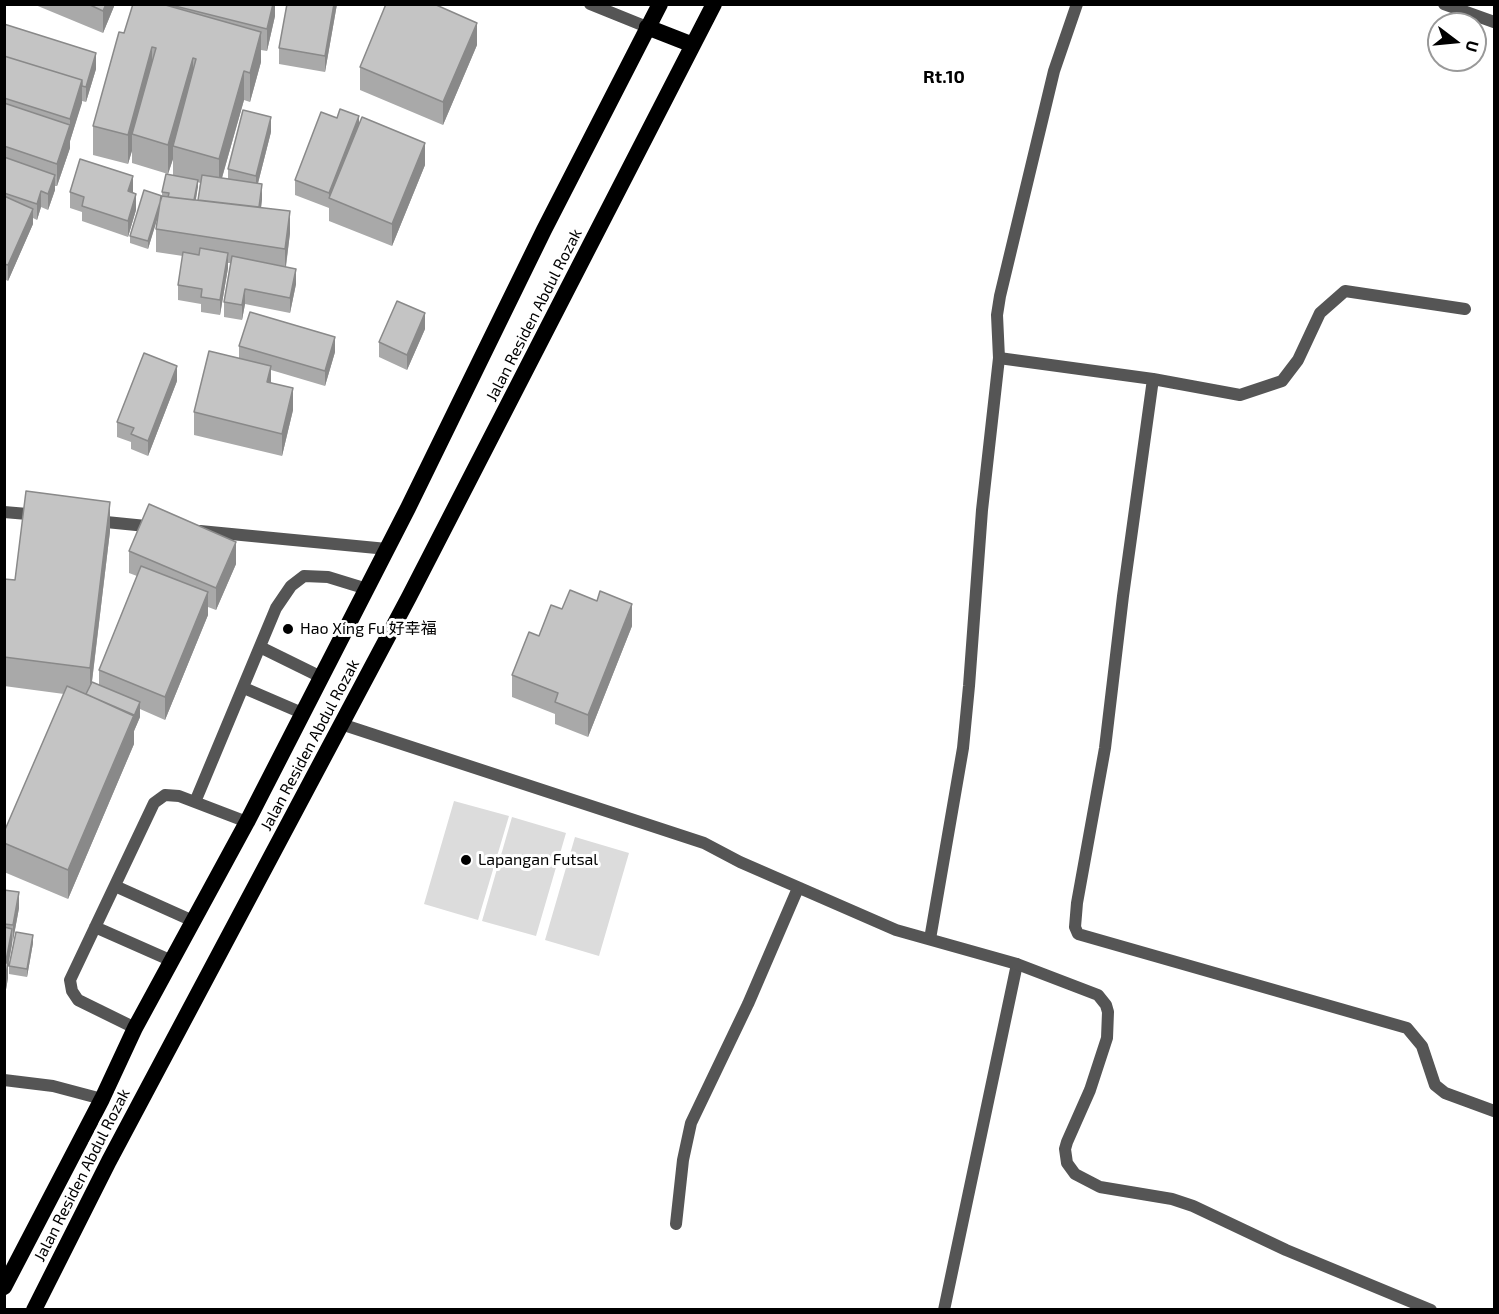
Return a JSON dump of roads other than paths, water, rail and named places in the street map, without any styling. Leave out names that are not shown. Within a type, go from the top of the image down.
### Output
[{"type":"highway","name":"Jalan Residen Abdul Rozak","points":[[4,1287],[102,1099],[135,1028],[247,822],[367,589],[544,230],[660,4]]},
{"type":"highway","name":"Jalan Residen Abdul Rozak","points":[[34,1310],[109,1161],[415,587],[714,4]]},
{"type":"highway","points":[[647,27],[693,45]]},
{"type":"street","points":[[590,4],[647,27]]},
{"type":"street","points":[[930,939],[963,748],[982,510],[999,358],[1000,296],[1054,71],[1077,4]]},
{"type":"street","points":[[1444,4],[1494,22]]},
{"type":"street","points":[[999,358],[1153,379],[1240,395],[1282,381],[1298,360],[1320,313],[1345,291],[1465,309]]},
{"type":"street","points":[[1153,379],[1105,748],[1077,903],[1075,927],[1078,934],[1407,1028],[1422,1046],[1435,1085],[1445,1093],[1494,1111]]},
{"type":"street","points":[[4,512],[51,516]]},
{"type":"street","points":[[86,520],[167,528]]},
{"type":"street","points":[[190,530],[387,549]]},
{"type":"street","points":[[195,802],[276,608],[291,585],[304,576],[328,577],[367,589]]},
{"type":"street","points":[[261,647],[321,677]]},
{"type":"street","points":[[244,688],[302,713]]},
{"type":"street","points":[[341,724],[704,843],[798,888],[896,930],[1017,964],[1098,995],[1106,1005],[1108,1012],[1107,1038],[1090,1090],[1065,1149],[1068,1163],[1076,1174],[1100,1187],[1172,1199],[1193,1206],[1286,1250],[1431,1310]]},
{"type":"street","points":[[135,1028],[78,1000],[72,991],[70,980],[154,803],[165,795],[179,796],[247,822]]},
{"type":"street","points":[[115,886],[193,921]]},
{"type":"street","points":[[676,1224],[683,1160],[691,1123],[748,1004],[798,888]]},
{"type":"street","points":[[95,927],[172,961]]},
{"type":"street","points":[[944,1310],[1017,964]]},
{"type":"street","points":[[4,1080],[53,1086],[102,1099]]},
{"type":"place","name":"Hao Xing Fu 好幸福","points":[[288,629]]},
{"type":"place","name":"Lapangan Futsal","points":[[466,860]]},
{"type":"district","name":"Rt.10","points":[[944,77]]}]
